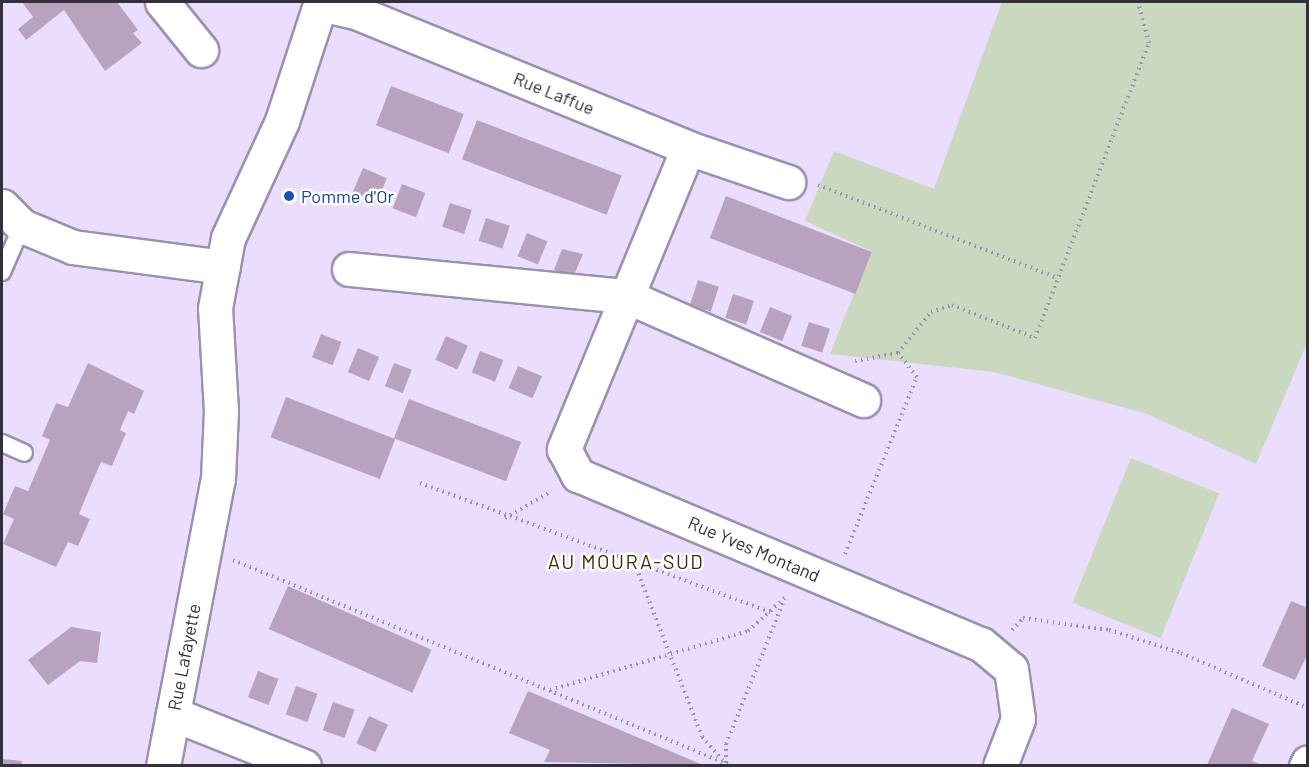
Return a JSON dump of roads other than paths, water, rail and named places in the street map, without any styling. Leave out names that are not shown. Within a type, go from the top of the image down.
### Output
[{"type":"street","points":[[162,2],[201,50]]},
{"type":"street","name":"Rue Lafayette","points":[[163,765],[218,479],[221,411],[215,308],[225,253],[282,121],[320,3]]},
{"type":"street","name":"Rue Laffue","points":[[320,3],[358,13],[688,148],[788,182]]},
{"type":"street","points":[[626,296],[688,148]]},
{"type":"street","points":[[12,216],[74,247],[225,253]]},
{"type":"street","points":[[349,269],[626,296],[863,400]]},
{"type":"street","name":"Rue Yves Montand","points":[[626,296],[564,449],[578,475],[833,582],[991,653],[1011,669],[1018,718],[999,765]]},
{"type":"street","points":[[173,714],[304,765]]},
{"type":"lane","points":[[2,272],[12,216]]},
{"type":"lane","points":[[2,443],[24,453]]},
{"type":"place","name":"Pomme d'Or","points":[[289,196]]},
{"type":"district","name":"AU MOURA-SUD","points":[[626,561]]}]
